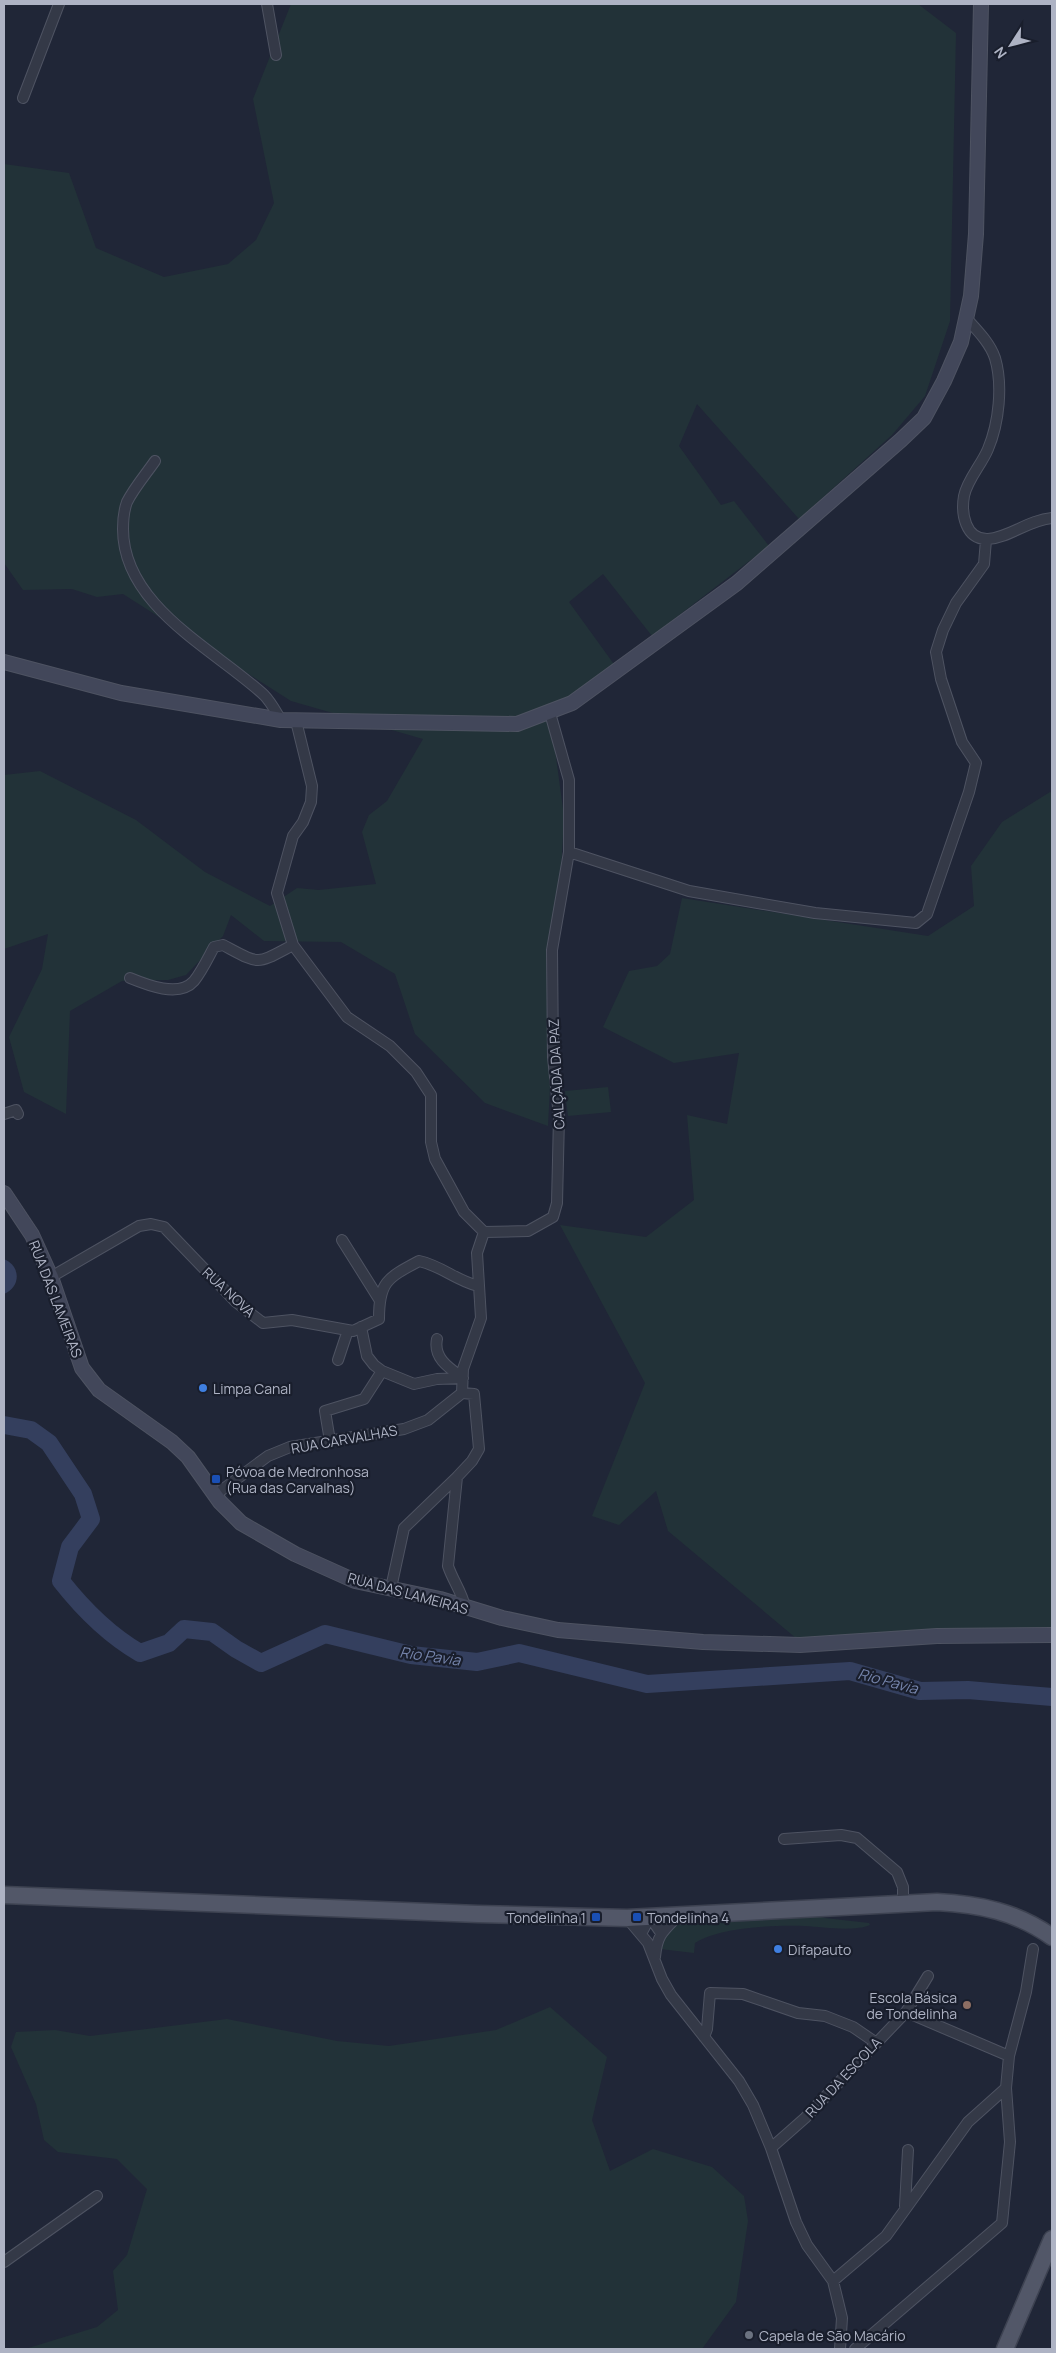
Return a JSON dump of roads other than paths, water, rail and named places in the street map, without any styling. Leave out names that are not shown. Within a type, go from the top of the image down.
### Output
[{"type":"main road","points":[[4,1894],[478,1914],[627,1918],[903,1904],[964,1903],[991,1908],[1029,1922],[1052,1937]]},
{"type":"main road","points":[[1029,1922],[1052,1942]]},
{"type":"main road","points":[[1005,2349],[1052,2239]]},
{"type":"main road","points":[[1034,2284],[1052,2249]]},
{"type":"street","points":[[23,98],[59,4]]},
{"type":"street","points":[[267,4],[276,55]]},
{"type":"street","points":[[4,662],[121,692],[281,720],[517,724],[572,703],[737,583],[924,418],[944,381],[961,342],[972,296],[976,234],[981,4]]},
{"type":"street","points":[[966,318],[981,334],[995,357],[1000,385],[989,448],[964,495],[964,523],[972,534],[986,540],[1038,519],[1052,518]]},
{"type":"street","points":[[155,461],[127,503],[123,520],[123,539],[127,557],[145,592],[162,612],[266,697],[281,720]]},
{"type":"street","points":[[569,852],[689,891],[814,913],[916,923],[927,914],[969,792],[976,764],[962,742],[941,679],[936,652],[942,630],[956,603],[984,564],[986,540]]},
{"type":"street","name":"CALÇADA DA PAZ","points":[[484,1232],[528,1231],[553,1217],[558,1203],[559,1117],[553,1058],[552,950],[569,852],[569,780],[550,712]]},
{"type":"street","points":[[296,721],[312,786],[311,802],[303,822],[293,836],[276,893],[293,945],[347,1017],[390,1046],[416,1072],[431,1094],[431,1142],[435,1159],[464,1212],[484,1232],[478,1253],[478,1286],[481,1318],[463,1369],[462,1392],[474,1394],[479,1449],[472,1461],[457,1477],[404,1528],[392,1588]]},
{"type":"street","points":[[130,978],[177,990],[193,982],[214,947],[223,945],[254,961],[263,960],[293,945]]},
{"type":"street","points":[[4,1114],[16,1110],[18,1114]]},
{"type":"street","name":"RUA DAS LAMEIRAS","points":[[4,1193],[32,1235],[51,1277],[82,1368],[99,1390],[172,1442],[188,1457],[215,1495],[241,1523],[295,1554],[355,1581],[392,1588],[502,1618],[553,1629],[703,1642],[800,1645],[937,1636],[1052,1635]]},
{"type":"street","name":"RUA NOVA","points":[[51,1277],[139,1226],[151,1224],[164,1227],[236,1302],[263,1323],[292,1320],[353,1331],[361,1328],[379,1320],[379,1300],[384,1283],[392,1275],[419,1261],[436,1265],[462,1282],[478,1286]]},
{"type":"street","points":[[342,1240],[379,1300]]},
{"type":"street","points":[[361,1328],[367,1356],[374,1366],[382,1371],[414,1384],[463,1378]]},
{"type":"street","points":[[338,1360],[348,1330]]},
{"type":"street","points":[[437,1339],[435,1348],[437,1354],[463,1378]]},
{"type":"street","points":[[330,1441],[325,1411],[364,1399],[382,1371]]},
{"type":"street","name":"RUA CARVALHAS","points":[[215,1495],[268,1456],[290,1447],[404,1429],[428,1420],[462,1392]]},
{"type":"street","points":[[457,1477],[448,1566],[453,1579],[463,1594],[465,1607]]},
{"type":"street","points":[[784,1839],[841,1835],[857,1838],[897,1872],[903,1887],[903,1904]]},
{"type":"street","points":[[655,1958],[657,1941],[661,1933],[678,1916]]},
{"type":"street","points":[[641,1934],[650,1917],[661,1933]]},
{"type":"street","points":[[627,1918],[641,1934],[655,1958],[662,1979],[671,1995],[739,2081],[753,2105],[771,2148],[796,2222],[807,2245],[833,2281],[842,2318],[840,2349]]},
{"type":"street","points":[[855,2349],[1002,2222],[1010,2142],[1006,2088],[1009,2056],[1026,1992],[1032,1949]]},
{"type":"street","name":"RUA DA ESCOLA","points":[[771,2148],[805,2118],[875,2042],[906,2012],[928,1976]]},
{"type":"street","points":[[704,2037],[708,2029],[710,1993],[743,1994],[798,2013],[825,2016],[852,2026],[875,2042]]},
{"type":"street","points":[[906,2012],[1009,2056]]},
{"type":"street","points":[[833,2281],[886,2236],[905,2207],[968,2122],[1006,2088]]},
{"type":"street","points":[[905,2207],[908,2150]]},
{"type":"street","points":[[4,2262],[96,2196]]},
{"type":"water","points":[[4,1259],[14,1266],[17,1276],[14,1287],[4,1294]]},
{"type":"waterway","name":"Rio Pavia","points":[[4,1425],[31,1430],[49,1443],[83,1494],[91,1519],[70,1547],[61,1581],[97,1621],[140,1653],[169,1643],[184,1629],[212,1632],[236,1649],[261,1663],[325,1634],[411,1655],[477,1662],[519,1653],[647,1684],[850,1671],[920,1691],[968,1690],[1052,1697]]},
{"type":"place","name":"Limpa Canal","points":[[203,1388]]},
{"type":"place","name":"Póvoa de Medronhosa (Rua das Carvalhas)","points":[[216,1479]]},
{"type":"place","name":"Tondelinha 1","points":[[596,1917]]},
{"type":"place","name":"Tondelinha 4","points":[[637,1917]]},
{"type":"place","name":"Difapauto","points":[[778,1949]]},
{"type":"place","name":"Escola Básica de Tondelinha","points":[[967,2005]]},
{"type":"place","name":"Capela de São Macário","points":[[749,2335]]}]
